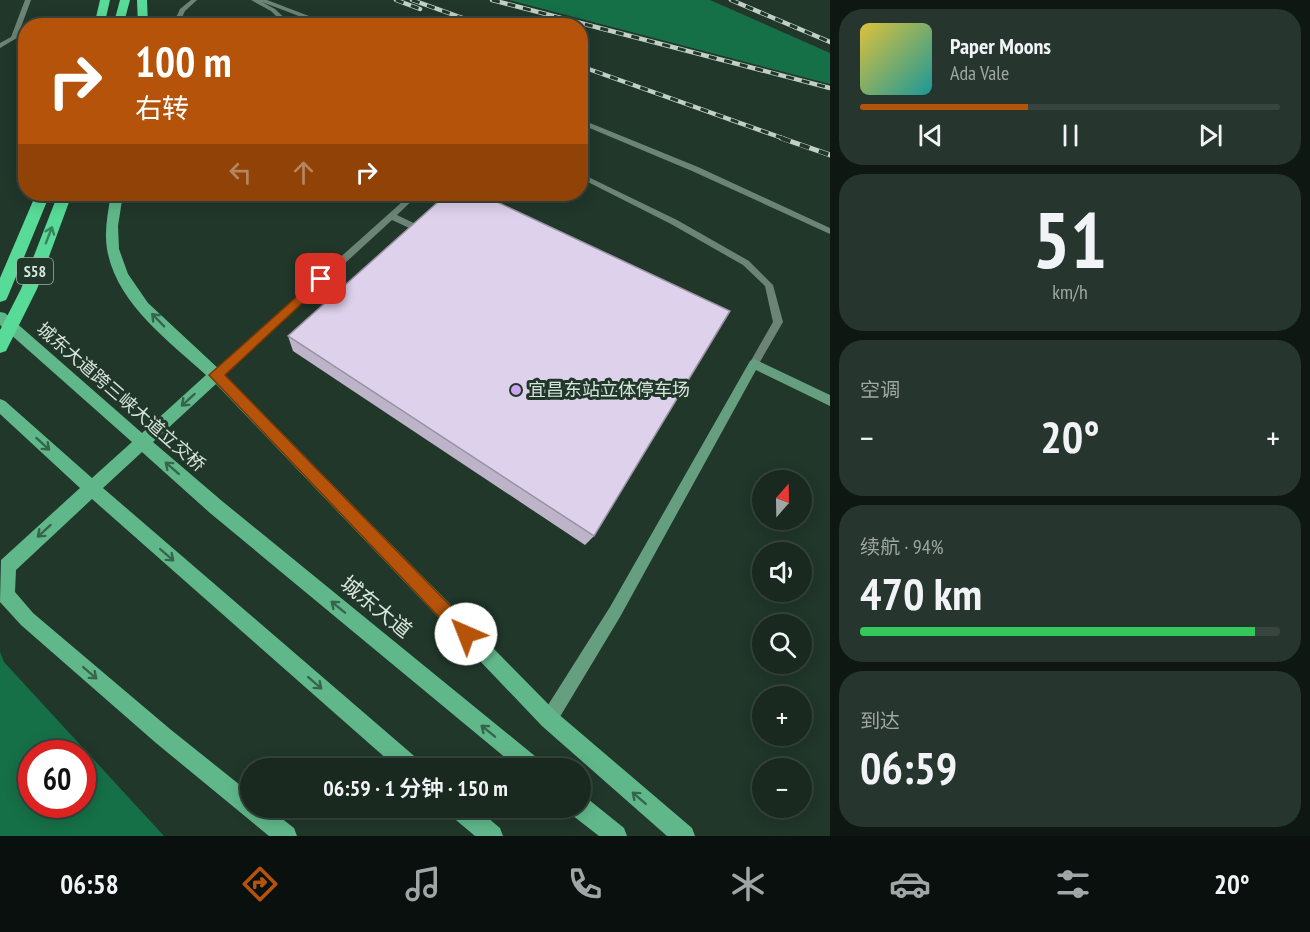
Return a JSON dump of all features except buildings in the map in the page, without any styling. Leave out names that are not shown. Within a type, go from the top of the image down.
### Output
[{"type":"highway","points":[[101,18],[105,0]]},
{"type":"highway","points":[[120,18],[126,0]]},
{"type":"highway","points":[[142,0],[143,18]]},
{"type":"highway","name":"S58","points":[[0,296],[40,201]]},
{"type":"highway","name":"S58","points":[[0,346],[29,289],[61,201]]},
{"type":"main road","points":[[116,201],[111,232],[115,258],[128,286],[145,308],[216,375],[549,719],[684,836]]},
{"type":"main road","name":"城东大道跨三峡大道立交桥","points":[[0,317],[216,507]]},
{"type":"main road","points":[[216,375],[7,566],[6,596],[27,619],[163,736],[286,836]]},
{"type":"main road","points":[[0,405],[123,517],[401,758]]},
{"type":"main road","name":"城东大道","points":[[216,507],[522,758]]},
{"type":"main road","points":[[591,816],[616,836]]},
{"type":"main road","points":[[471,818],[492,836]]},
{"type":"street","points":[[549,719],[615,612],[754,364],[830,401]]},
{"type":"lane","points":[[21,18],[28,0]]},
{"type":"lane","points":[[178,18],[182,10],[194,0]]},
{"type":"lane","points":[[254,0],[273,10],[282,18]]},
{"type":"lane","points":[[262,0],[310,18]]},
{"type":"lane","points":[[0,46],[14,38],[18,27]]},
{"type":"lane","points":[[588,124],[695,169],[830,231]]},
{"type":"lane","points":[[588,179],[674,222],[746,262],[769,285],[778,322],[754,364]]},
{"type":"lane","points":[[216,375],[407,201]]},
{"type":"lane","points":[[391,216],[423,231]]},
{"type":"green space","points":[[509,0],[710,0],[830,53],[830,84],[588,21],[588,18],[578,18]]},
{"type":"green space","points":[[0,652],[4,662],[76,740],[18,740],[18,818],[96,818],[96,762],[164,836],[0,836]]},
{"type":"railway","points":[[396,0],[420,9]]},
{"type":"railway","points":[[412,0],[463,18]]},
{"type":"railway","points":[[492,0],[561,18]]},
{"type":"railway","points":[[731,0],[830,42]]},
{"type":"railway","points":[[588,25],[830,88]]},
{"type":"railway","points":[[588,69],[785,139]]},
{"type":"railway","points":[[781,138],[830,155]]},
{"type":"place","name":"宜昌东站立体停车场","points":[[516,390]]},
{"type":"route","points":[[321,279],[216,375],[466,634]]}]
